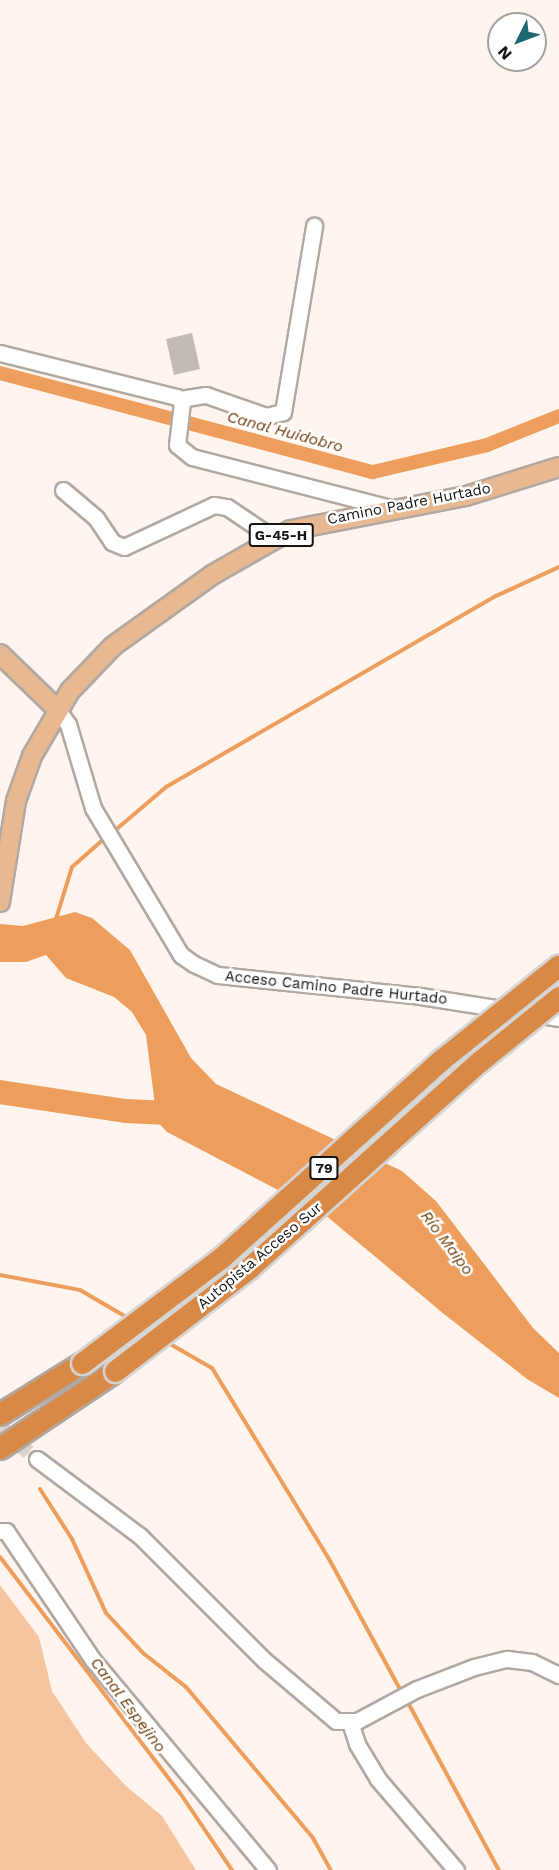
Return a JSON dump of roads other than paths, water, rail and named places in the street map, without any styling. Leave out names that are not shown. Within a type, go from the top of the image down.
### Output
[{"type":"highway","name":"Autopista Acceso Sur","points":[[0,1414],[82,1363],[221,1258],[441,1060],[559,965]]},
{"type":"highway","name":"Autopista Acceso Sur","points":[[0,1448],[115,1371],[249,1268],[480,1061],[559,996]]},
{"type":"main road","name":"Camino Padre Hurtado","points":[[0,902],[21,783],[57,709],[84,674],[120,640],[212,575],[273,538],[314,523],[466,496],[559,467]]},
{"type":"main road","points":[[0,654],[57,709]]},
{"type":"street","points":[[0,353],[180,405],[206,395],[266,416],[283,412],[314,226]]},
{"type":"street","points":[[180,405],[177,445],[192,457],[397,509]]},
{"type":"street","points":[[63,490],[96,518],[112,543],[124,547],[214,505],[227,507],[273,538]]},
{"type":"street","name":"Acceso Camino Padre Hurtado","points":[[57,709],[68,724],[93,808],[119,856],[181,955],[218,975],[420,996],[559,1018]]},
{"type":"street","points":[[37,1459],[140,1536],[324,1714],[350,1722],[385,1707],[417,1689],[474,1666],[507,1659],[532,1662],[559,1675]]},
{"type":"street","points":[[0,1531],[6,1531],[93,1660],[268,1870]]},
{"type":"street","points":[[350,1722],[357,1744],[378,1779],[456,1870]]},
{"type":"water","points":[[75,912],[92,918],[130,950],[191,1058],[216,1084],[402,1171],[436,1201],[533,1328],[559,1353],[559,1398],[527,1379],[444,1314],[324,1214],[167,1132],[157,1121],[146,1035],[132,1012],[114,997],[66,978],[46,955],[26,962],[0,962],[0,924],[23,926]]},
{"type":"waterway","name":"Canal Huidobro","points":[[0,373],[373,472],[487,445],[559,416]]},
{"type":"waterway","points":[[112,833],[166,787],[496,596],[559,567]]},
{"type":"waterway","points":[[56,919],[72,867],[106,837]]},
{"type":"waterway","name":"Río Maipo","points":[[0,1092],[126,1111],[188,1114]]},
{"type":"waterway","points":[[0,1275],[80,1290],[128,1318]]},
{"type":"waterway","points":[[165,1341],[212,1368],[329,1559],[402,1693]]},
{"type":"waterway","points":[[40,1489],[72,1539],[106,1613],[143,1653],[186,1687],[313,1838],[331,1870]]},
{"type":"waterway","name":"Canal Espejino","points":[[0,1557],[180,1793],[232,1870]]},
{"type":"waterway","points":[[406,1699],[499,1870]]},
{"type":"tunnel","points":[[0,1427],[37,1459]]}]
